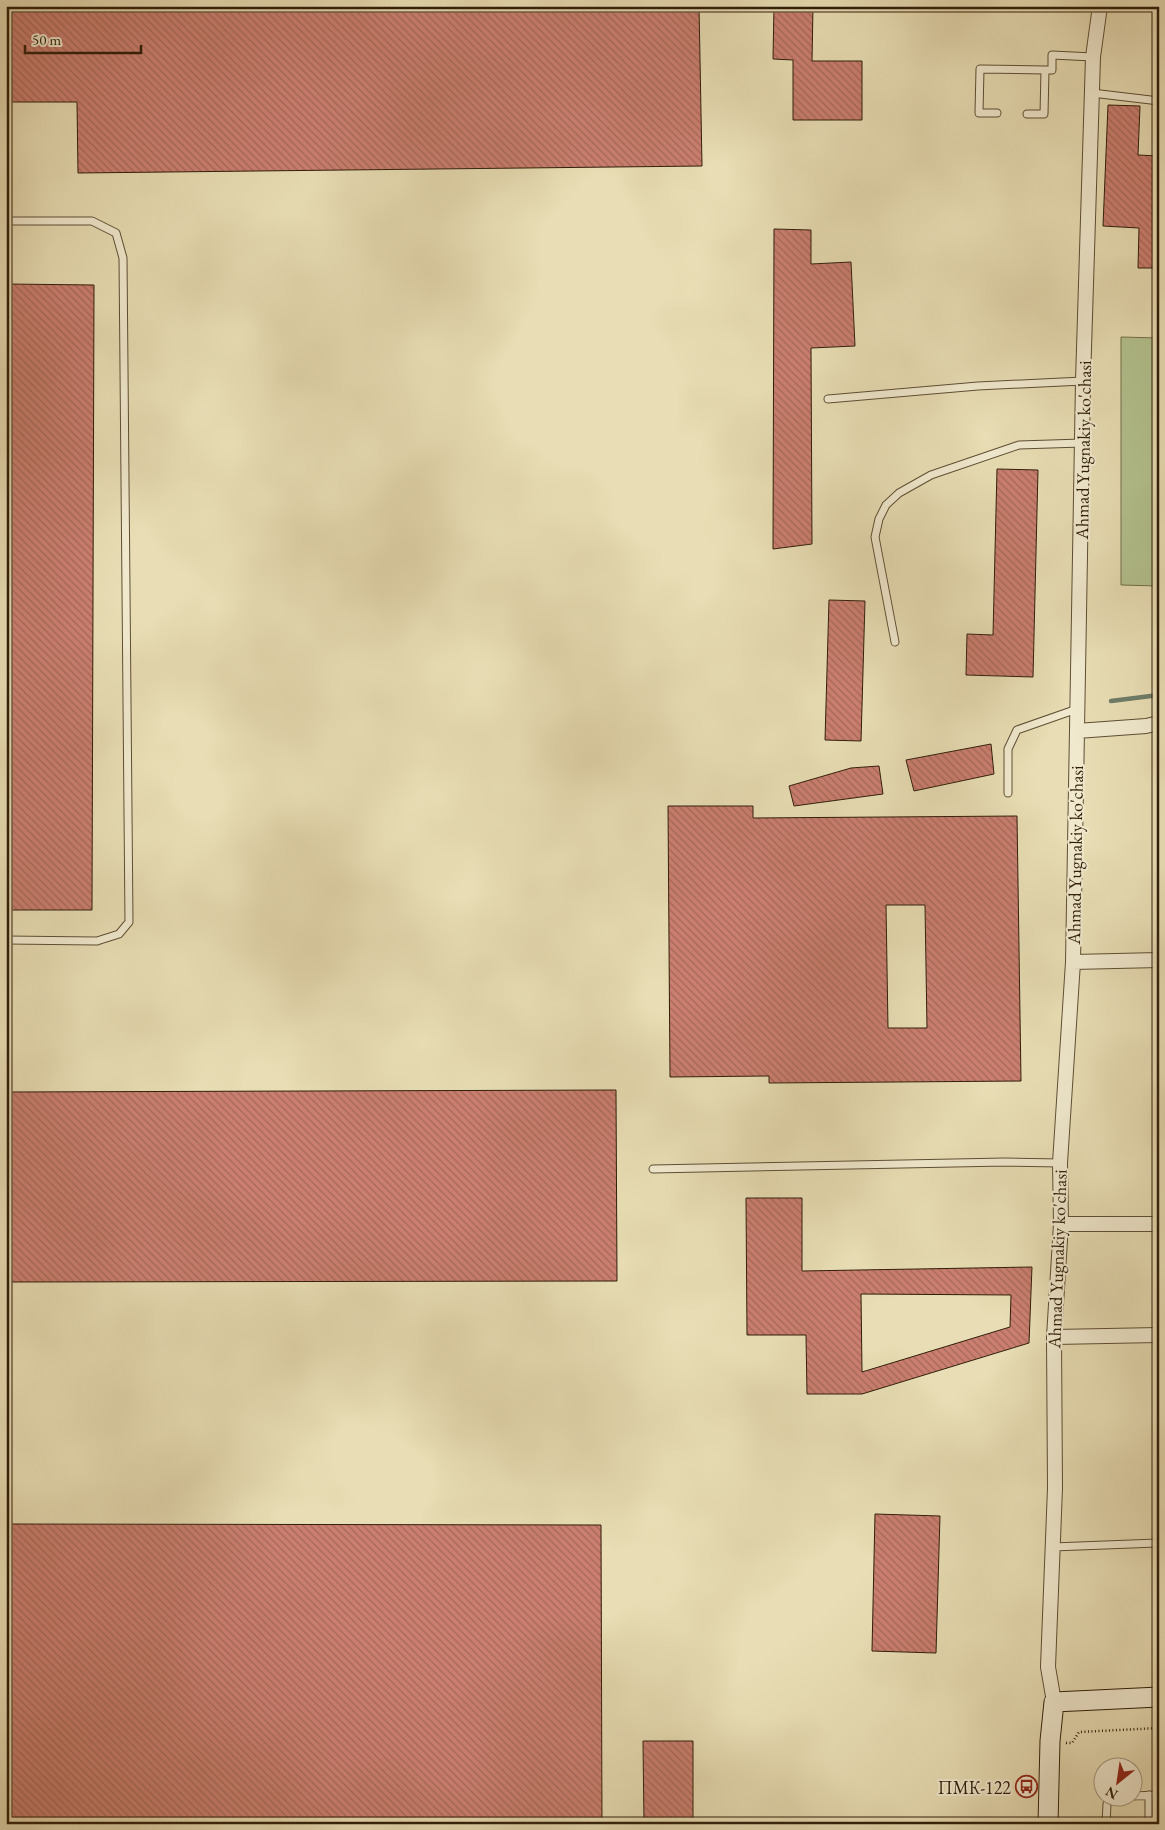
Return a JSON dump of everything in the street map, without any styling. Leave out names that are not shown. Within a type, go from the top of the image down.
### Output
[{"type":"street","name":"Ahmad Yugnakiy ko'chasi","points":[[1048,1824],[1050,1741],[1054,1702],[1048,1667],[1055,1488],[1054,1337],[1061,1224],[1060,1163],[1073,962],[1084,381],[1092,94],[1100,6]]},
{"type":"street","points":[[1077,731],[1146,726],[1159,723]]},
{"type":"street","points":[[1073,962],[1159,960]]},
{"type":"street","points":[[1061,1224],[1159,1224]]},
{"type":"street","points":[[1054,1337],[1159,1335]]},
{"type":"street","points":[[1054,1702],[1159,1696]]},
{"type":"lane","points":[[997,113],[979,113],[980,69],[1052,70],[1052,55],[1094,57]]},
{"type":"lane","points":[[1027,114],[1044,114],[1045,70]]},
{"type":"lane","points":[[1092,94],[1159,102]]},
{"type":"lane","points":[[6,221],[92,221],[116,233],[124,258],[130,922],[119,934],[97,942],[6,940]]},
{"type":"lane","points":[[828,399],[978,386],[1084,381]]},
{"type":"lane","points":[[896,642],[875,537],[879,519],[886,505],[899,493],[932,475],[1020,445],[1083,443]]},
{"type":"lane","points":[[1008,793],[1008,748],[1017,730],[1078,709]]},
{"type":"lane","points":[[653,1169],[996,1162],[1060,1163]]},
{"type":"lane","points":[[1053,1547],[1157,1542]]},
{"type":"lane","points":[[1142,1795],[1159,1795]]},
{"type":"lane","points":[[1149,1795],[1149,1824]]},
{"type":"lane","points":[[1106,1808],[1106,1824]]},
{"type":"path","points":[[1050,1741],[1072,1743],[1079,1732],[1159,1728]]},
{"type":"green space","points":[[1121,337],[1159,338],[1159,586],[1121,585]]},
{"type":"building","points":[[11,6],[699,6],[702,166],[78,173],[77,102],[12,102]]},
{"type":"building","points":[[774,6],[813,6],[812,61],[862,61],[862,120],[793,120],[793,60],[773,59]]},
{"type":"building","points":[[1108,105],[1140,106],[1138,155],[1159,156],[1159,268],[1138,268],[1139,228],[1103,226]]},
{"type":"building","points":[[774,229],[811,230],[811,264],[851,262],[855,346],[811,348],[812,544],[773,549]]},
{"type":"building","points":[[6,284],[94,285],[92,910],[6,910]]},
{"type":"building","points":[[997,469],[1038,470],[1033,677],[966,675],[967,634],[993,635]]},
{"type":"building","points":[[829,600],[865,601],[861,741],[825,740]]},
{"type":"building","points":[[991,744],[994,774],[914,791],[906,760]]},
{"type":"building","points":[[879,766],[883,794],[794,806],[789,786],[851,768]]},
{"type":"building","points":[[668,806],[753,806],[753,818],[1017,816],[1021,1081],[769,1083],[769,1076],[670,1077]],"holes":[[[886,905],[925,905],[927,1028],[888,1028]]]},
{"type":"building","points":[[616,1090],[617,1281],[6,1282],[6,1092]]},
{"type":"building","points":[[746,1198],[802,1198],[802,1271],[1032,1267],[1029,1343],[862,1394],[807,1394],[806,1335],[747,1335]],"holes":[[[861,1294],[1011,1295],[1010,1327],[862,1372]]]},
{"type":"building","points":[[875,1514],[940,1516],[936,1653],[872,1651]]},
{"type":"building","points":[[6,1524],[601,1525],[602,1824],[6,1824]]},
{"type":"building","points":[[643,1741],[693,1741],[693,1824],[644,1824]]},
{"type":"waterway","points":[[1111,701],[1159,695]]},
{"type":"place","name":"ПМК-122","points":[[1027,1787]]}]
